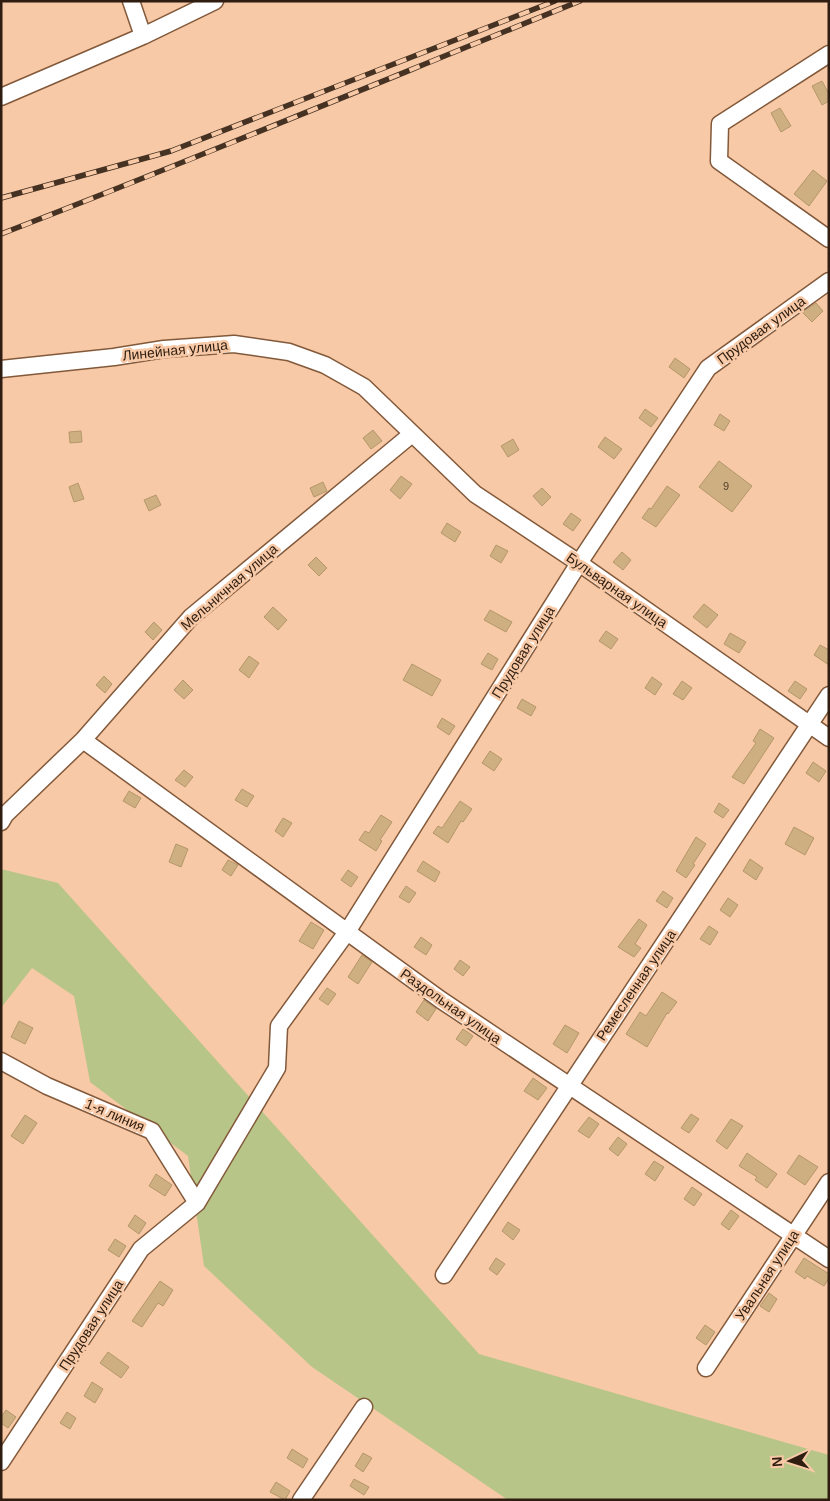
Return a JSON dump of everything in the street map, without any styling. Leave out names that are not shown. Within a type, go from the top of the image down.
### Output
[{"type":"street","points":[[131,1],[143,36]]},
{"type":"street","points":[[1,97],[143,36],[215,1]]},
{"type":"street","points":[[829,54],[720,124],[719,161],[829,239]]},
{"type":"street","name":"Прудовая улица","points":[[1,1462],[141,1249],[197,1203],[277,1068],[279,1026],[347,932],[579,563],[708,368],[829,281]]},
{"type":"street","name":"Линейная улица","points":[[1,369],[114,357],[164,349],[234,344],[289,352],[325,365],[364,386],[412,434]]},
{"type":"street","name":"Бульварная улица","points":[[412,434],[475,494],[579,563],[829,738]]},
{"type":"street","name":"Мельничная улица","points":[[1,822],[4,815],[83,740],[191,617],[412,434]]},
{"type":"street","name":"Ремесленная улица","points":[[444,1275],[829,695]]},
{"type":"street","name":"Раздольная улица","points":[[83,740],[441,1000],[829,1259]]},
{"type":"street","name":"1-я линия","points":[[1,1061],[47,1086],[152,1131],[197,1203]]},
{"type":"street","name":"Увальная улица","points":[[706,1368],[829,1182]]},
{"type":"street","points":[[301,1500],[364,1407]]},
{"type":"green space","points":[[1,869],[58,883],[479,1354],[829,1455],[829,1500],[508,1500],[312,1367],[204,1266],[188,1156],[90,1082],[74,996],[32,968],[1,1008]]},
{"type":"building","points":[[822,81],[829,94],[829,101],[822,105],[812,86]]},
{"type":"building","points":[[780,108],[791,126],[781,132],[771,113]]},
{"type":"building","points":[[813,170],[827,181],[809,206],[794,194]]},
{"type":"building","points":[[816,303],[823,311],[812,322],[802,312]]},
{"type":"building","points":[[675,358],[690,369],[684,378],[669,367]]},
{"type":"building","points":[[645,409],[658,418],[651,427],[639,418]]},
{"type":"building","points":[[720,414],[730,421],[724,431],[714,425]]},
{"type":"building","points":[[373,430],[382,441],[371,449],[363,438]]},
{"type":"building","points":[[81,431],[82,442],[70,443],[69,432]]},
{"type":"building","points":[[605,437],[622,449],[614,459],[598,447]]},
{"type":"building","points":[[513,439],[519,450],[508,457],[501,446]]},
{"type":"building","points":[[719,461],[752,486],[732,512],[699,487]]},
{"type":"building","points":[[401,476],[412,484],[400,499],[390,490]]},
{"type":"building","points":[[323,482],[327,491],[314,497],[310,488]]},
{"type":"building","points":[[78,483],[84,499],[74,502],[69,487]]},
{"type":"building","points":[[667,486],[680,495],[656,527],[642,518],[649,508],[651,509]]},
{"type":"building","points":[[542,488],[551,497],[542,506],[533,496]]},
{"type":"building","points":[[156,495],[161,505],[149,511],[144,500]]},
{"type":"building","points":[[571,513],[581,520],[573,531],[563,524]]},
{"type":"building","points":[[447,523],[461,532],[455,542],[441,533]]},
{"type":"building","points":[[496,545],[508,551],[501,563],[490,556]]},
{"type":"building","points":[[622,552],[631,560],[623,570],[613,562]]},
{"type":"building","points":[[316,557],[327,568],[319,576],[308,565]]},
{"type":"building","points":[[704,604],[718,615],[707,628],[693,617]]},
{"type":"building","points":[[273,607],[287,620],[278,630],[264,617]]},
{"type":"building","points":[[490,610],[512,622],[506,632],[484,620]]},
{"type":"building","points":[[154,622],[162,630],[153,640],[145,632]]},
{"type":"building","points":[[606,631],[618,639],[611,649],[599,641]]},
{"type":"building","points":[[730,633],[746,642],[739,653],[724,644]]},
{"type":"building","points":[[820,645],[829,650],[829,665],[814,655]]},
{"type":"building","points":[[488,653],[498,659],[492,670],[481,664]]},
{"type":"building","points":[[249,656],[259,663],[249,678],[239,670]]},
{"type":"building","points":[[412,664],[441,680],[432,696],[403,680]]},
{"type":"building","points":[[104,676],[112,684],[105,693],[96,685]]},
{"type":"building","points":[[652,677],[662,684],[655,695],[645,688]]},
{"type":"building","points":[[183,680],[193,690],[184,699],[174,690]]},
{"type":"building","points":[[682,681],[692,688],[683,700],[673,694]]},
{"type":"building","points":[[795,681],[807,689],[800,699],[788,691]]},
{"type":"building","points":[[522,699],[536,707],[531,716],[517,708]]},
{"type":"building","points":[[442,718],[455,726],[449,735],[437,727]]},
{"type":"building","points":[[760,729],[774,738],[744,784],[732,777],[756,743],[753,741]]},
{"type":"building","points":[[490,751],[502,759],[494,771],[482,763]]},
{"type":"building","points":[[813,762],[826,771],[819,782],[806,773]]},
{"type":"building","points":[[184,770],[193,777],[185,787],[175,780]]},
{"type":"building","points":[[242,789],[254,796],[247,807],[235,800]]},
{"type":"building","points":[[129,791],[141,798],[135,808],[123,801]]},
{"type":"building","points":[[460,801],[472,809],[463,822],[461,821],[448,843],[433,833],[438,826],[442,828]]},
{"type":"building","points":[[719,803],[729,810],[723,818],[714,812]]},
{"type":"building","points":[[381,815],[392,822],[380,840],[382,841],[376,851],[359,840],[365,831],[369,833]]},
{"type":"building","points":[[283,818],[292,823],[283,837],[275,831]]},
{"type":"building","points":[[794,827],[814,838],[805,855],[785,844]]},
{"type":"building","points":[[696,837],[706,844],[686,878],[676,871]]},
{"type":"building","points":[[176,844],[188,849],[181,867],[169,862]]},
{"type":"building","points":[[750,859],[763,868],[756,880],[743,871]]},
{"type":"building","points":[[228,860],[238,865],[231,876],[222,870]]},
{"type":"building","points":[[423,861],[440,872],[435,882],[417,871]]},
{"type":"building","points":[[348,870],[358,877],[351,887],[341,880]]},
{"type":"building","points":[[406,886],[416,893],[409,903],[399,897]]},
{"type":"building","points":[[663,891],[673,898],[667,908],[656,901]]},
{"type":"building","points":[[728,898],[738,905],[730,917],[720,910]]},
{"type":"building","points":[[639,919],[647,925],[635,944],[641,948],[634,957],[618,947]]},
{"type":"building","points":[[311,922],[324,930],[313,949],[299,941]]},
{"type":"building","points":[[709,926],[718,932],[710,945],[700,939]]},
{"type":"building","points":[[421,937],[432,945],[426,955],[414,947]]},
{"type":"building","points":[[362,955],[372,962],[358,984],[348,977]]},
{"type":"building","points":[[460,960],[470,967],[463,976],[454,969]]},
{"type":"building","points":[[327,988],[336,994],[328,1005],[319,999]]},
{"type":"building","points":[[662,992],[677,1002],[667,1013],[647,1047],[626,1034],[640,1012],[646,1016]]},
{"type":"building","points":[[424,1000],[436,1009],[428,1021],[416,1012]]},
{"type":"building","points":[[19,1021],[33,1028],[25,1044],[11,1037]]},
{"type":"building","points":[[565,1025],[579,1033],[567,1053],[553,1044]]},
{"type":"building","points":[[463,1029],[473,1036],[466,1046],[456,1039]]},
{"type":"building","points":[[533,1078],[547,1088],[538,1100],[524,1091]]},
{"type":"building","points":[[691,1114],[699,1119],[689,1133],[681,1128]]},
{"type":"building","points":[[25,1115],[37,1123],[23,1144],[11,1136]]},
{"type":"building","points":[[589,1117],[599,1124],[589,1138],[578,1131]]},
{"type":"building","points":[[731,1119],[743,1126],[727,1149],[716,1141]]},
{"type":"building","points":[[618,1137],[627,1144],[618,1156],[609,1149]]},
{"type":"building","points":[[747,1153],[777,1174],[767,1188],[755,1180],[757,1177],[739,1166]]},
{"type":"building","points":[[799,1155],[818,1167],[805,1185],[787,1173]]},
{"type":"building","points":[[654,1161],[664,1167],[655,1181],[645,1174]]},
{"type":"building","points":[[156,1174],[172,1185],[165,1196],[149,1186]]},
{"type":"building","points":[[692,1187],[702,1194],[694,1206],[684,1199]]},
{"type":"building","points":[[731,1210],[739,1216],[729,1230],[721,1224]]},
{"type":"building","points":[[135,1215],[146,1223],[139,1234],[128,1226]]},
{"type":"building","points":[[508,1222],[520,1230],[513,1240],[502,1231]]},
{"type":"building","points":[[115,1239],[126,1246],[119,1257],[108,1250]]},
{"type":"building","points":[[496,1258],[505,1264],[497,1275],[489,1269]]},
{"type":"building","points":[[804,1258],[829,1274],[829,1278],[824,1286],[807,1276],[805,1279],[795,1272]]},
{"type":"building","points":[[160,1281],[173,1290],[163,1306],[158,1303],[142,1327],[132,1321]]},
{"type":"building","points":[[769,1293],[777,1299],[769,1312],[760,1306]]},
{"type":"building","points":[[705,1325],[715,1332],[706,1345],[696,1338]]},
{"type":"building","points":[[108,1352],[129,1367],[121,1378],[100,1363]]},
{"type":"building","points":[[92,1382],[103,1389],[95,1403],[84,1396]]},
{"type":"building","points":[[6,1410],[16,1417],[8,1428],[1,1423],[1,1417]]},
{"type":"building","points":[[67,1412],[76,1418],[70,1429],[60,1423]]},
{"type":"building","points":[[292,1449],[308,1459],[303,1468],[287,1458]]},
{"type":"building","points":[[363,1453],[372,1458],[363,1472],[355,1466]]},
{"type":"building","points":[[354,1479],[369,1487],[364,1495],[350,1486]]},
{"type":"building","points":[[276,1482],[290,1491],[285,1500],[270,1492]]},
{"type":"railway","points":[[1,198],[171,151],[555,1]]},
{"type":"railway","points":[[1,234],[219,148],[580,1]]}]
